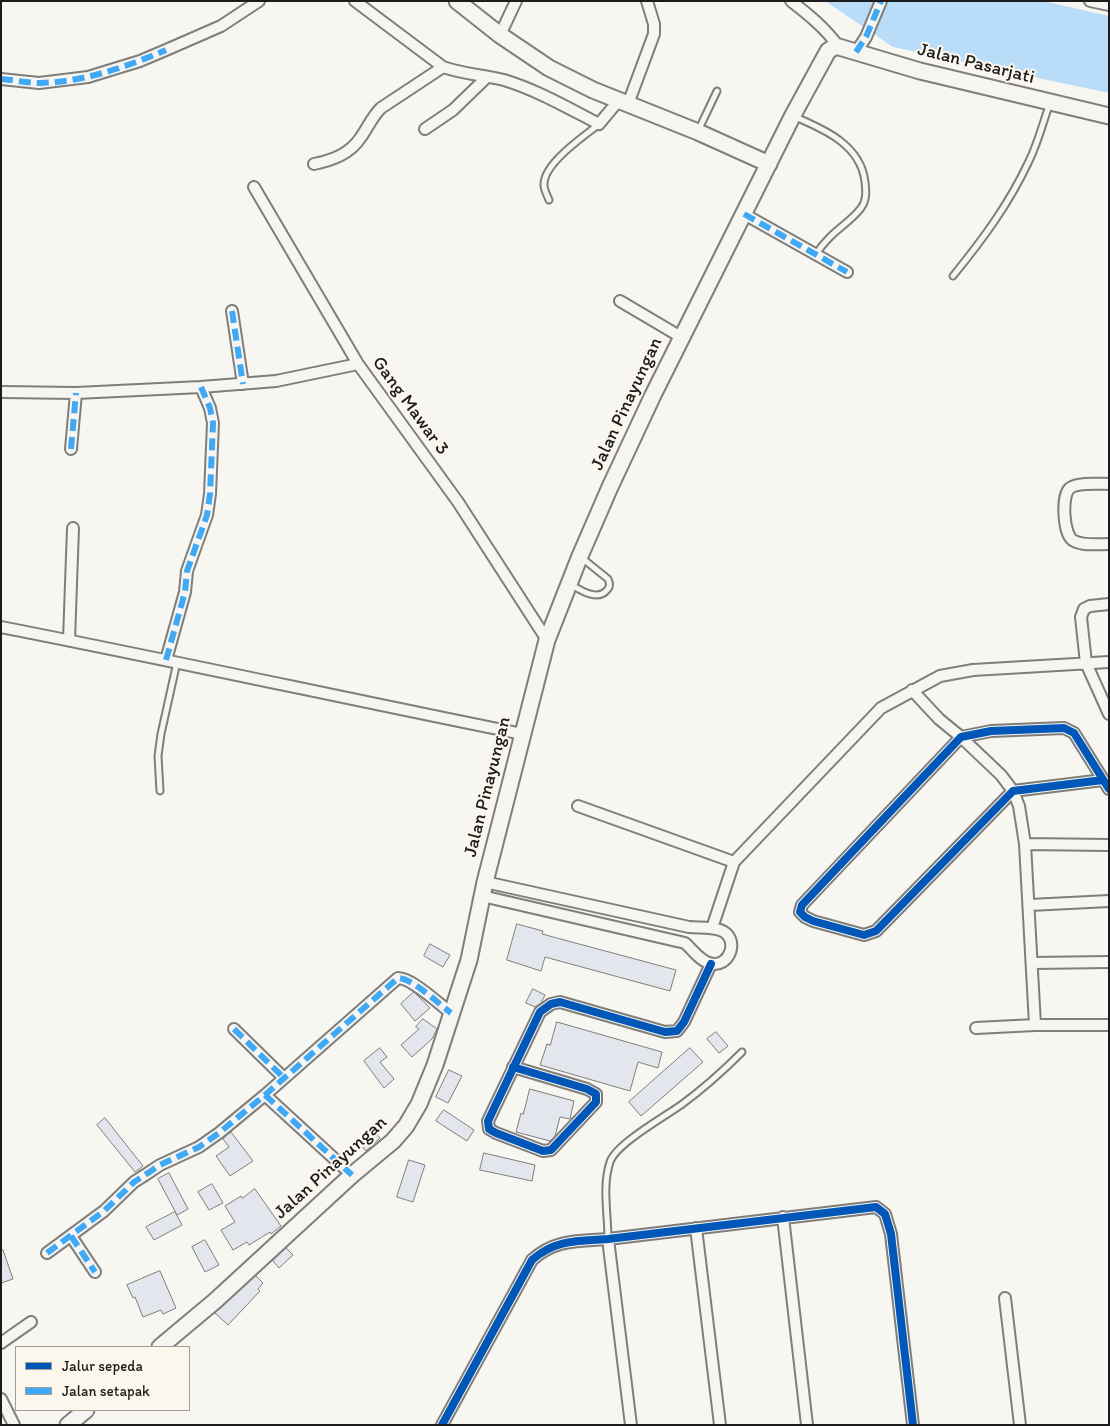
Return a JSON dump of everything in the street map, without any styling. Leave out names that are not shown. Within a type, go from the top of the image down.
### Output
[{"type":"main road","points":[[458,1],[500,35],[549,68],[593,90],[698,132],[769,164]]},
{"type":"main road","name":"Jalan Pasarjati","points":[[836,47],[920,71],[1109,116]]},
{"type":"main road","name":"Jalan Pinayungan","points":[[161,1346],[215,1301],[352,1175],[393,1141],[406,1126],[419,1104],[432,1072],[469,960],[483,889],[547,640],[580,556],[610,487],[681,337],[793,115],[828,51],[836,47]]},
{"type":"main road","points":[[68,1425],[85,1411]]},
{"type":"street","points":[[1,79],[39,82],[88,77],[140,61],[221,26],[259,1]]},
{"type":"street","points":[[355,1],[443,67],[459,73],[502,80],[528,88],[599,124],[623,102],[654,34],[654,24],[647,1]]},
{"type":"street","points":[[500,35],[516,1]]},
{"type":"street","points":[[791,1],[827,31],[836,47]]},
{"type":"street","points":[[856,52],[866,37],[882,1]]},
{"type":"street","points":[[1090,1],[1109,5]]},
{"type":"street","points":[[314,164],[330,161],[342,155],[360,139],[374,115],[381,108],[443,67]]},
{"type":"street","points":[[425,129],[453,110],[486,78]]},
{"type":"street","name":"Gang Mawar 3","points":[[254,187],[358,364],[458,502],[547,640]]},
{"type":"street","points":[[744,214],[847,272]]},
{"type":"street","points":[[620,301],[681,337]]},
{"type":"street","points":[[232,311],[243,384]]},
{"type":"street","points":[[1,392],[76,392],[243,384],[276,381],[358,364]]},
{"type":"street","points":[[166,660],[185,592],[187,571],[207,515],[210,494],[213,423],[210,408],[200,387]]},
{"type":"street","points":[[71,449],[76,392]]},
{"type":"street","points":[[1109,484],[1077,485],[1070,488],[1066,493],[1065,502],[1066,528],[1072,541],[1082,544],[1109,544]]},
{"type":"street","points":[[69,640],[73,528]]},
{"type":"street","points":[[1109,604],[1090,606],[1084,609],[1081,617],[1086,663],[1109,714]]},
{"type":"street","points":[[1,627],[522,734]]},
{"type":"street","points":[[712,928],[734,862],[881,708],[940,676],[973,670],[1109,662]]},
{"type":"street","points":[[912,690],[939,719],[1001,775],[1013,791],[1019,806],[1025,844],[1030,904],[1035,1025]]},
{"type":"street","points":[[1064,728],[1074,733],[1106,785],[1013,791],[876,931],[864,935],[804,917],[800,912],[802,905],[961,737],[991,731],[1064,728]]},
{"type":"street","points":[[578,806],[734,862]]},
{"type":"street","points":[[1025,844],[1109,845]]},
{"type":"street","points":[[483,889],[689,927],[722,930],[728,935],[732,943],[731,952],[727,959],[711,964],[703,960],[684,943],[675,940],[483,889]]},
{"type":"street","points":[[1030,904],[1109,901]]},
{"type":"street","points":[[675,940],[679,925]]},
{"type":"street","points":[[1032,963],[1109,962]]},
{"type":"street","points":[[513,1067],[587,1089],[596,1094],[596,1102],[550,1150],[543,1151],[496,1134],[489,1128],[488,1121],[513,1067],[540,1012],[551,1004],[560,1002],[666,1032],[677,1031],[684,1022],[711,964]]},
{"type":"street","points":[[47,1253],[104,1211],[134,1182],[160,1165],[199,1147],[219,1133],[398,978],[402,978],[421,990],[451,1013]]},
{"type":"street","points":[[976,1028],[1035,1025],[1109,1025]]},
{"type":"street","points":[[234,1029],[284,1078]]},
{"type":"street","points":[[265,1095],[352,1175]]},
{"type":"street","points":[[442,1425],[532,1260],[540,1252],[567,1242],[608,1239],[876,1207],[885,1214],[891,1234],[913,1425]]},
{"type":"street","points":[[783,1217],[807,1425]]},
{"type":"street","points":[[696,1228],[720,1425]]},
{"type":"street","points":[[71,1236],[95,1272]]},
{"type":"street","points":[[608,1239],[631,1425]]},
{"type":"street","points":[[1005,1298],[1020,1425]]},
{"type":"street","points":[[1,1344],[31,1322]]},
{"type":"street","points":[[1,1400],[14,1425]]},
{"type":"lane","points":[[698,132],[717,91]]},
{"type":"lane","points":[[953,276],[988,233],[1007,204],[1030,160],[1050,103]]},
{"type":"lane","points":[[793,115],[839,140],[857,156],[864,174],[866,193],[862,207],[828,238],[816,254]]},
{"type":"lane","points":[[549,200],[544,185],[547,172],[555,161],[599,124]]},
{"type":"lane","points":[[569,584],[589,594],[596,595],[608,590],[610,584],[608,579],[580,556]]},
{"type":"lane","points":[[160,791],[159,749],[177,662]]},
{"type":"lane","points":[[608,1239],[606,1182],[610,1160],[625,1144],[681,1105],[721,1073],[742,1052]]},
{"type":"water","points":[[825,1],[1043,1],[1109,16],[1109,93],[893,47]]},
{"type":"building","points":[[517,924],[543,931],[542,934],[676,970],[670,991],[545,957],[541,971],[507,960]]},
{"type":"building","points":[[430,944],[450,955],[443,967],[424,956]]},
{"type":"building","points":[[533,989],[545,995],[541,1003],[535,1007],[526,1003]]},
{"type":"building","points":[[414,992],[430,1008],[415,1021],[401,1004]]},
{"type":"building","points":[[423,1019],[437,1029],[432,1039],[412,1057],[401,1045],[419,1029],[416,1027]]},
{"type":"building","points":[[557,1022],[662,1052],[658,1068],[638,1062],[630,1091],[540,1065],[547,1044],[550,1045]]},
{"type":"building","points":[[716,1032],[728,1046],[719,1053],[707,1039]]},
{"type":"building","points":[[380,1048],[387,1057],[380,1062],[394,1079],[384,1088],[364,1061]]},
{"type":"building","points":[[690,1048],[703,1062],[641,1116],[629,1102]]},
{"type":"building","points":[[449,1070],[462,1076],[448,1103],[436,1097]]},
{"type":"building","points":[[530,1089],[574,1101],[570,1119],[560,1117],[555,1136],[550,1141],[516,1132]]},
{"type":"building","points":[[444,1110],[474,1130],[467,1141],[436,1121]]},
{"type":"building","points":[[105,1118],[143,1166],[135,1172],[97,1125]]},
{"type":"building","points":[[372,1129],[380,1138],[366,1151],[358,1142]]},
{"type":"building","points":[[231,1132],[253,1161],[230,1176],[216,1156],[229,1147],[223,1139]]},
{"type":"building","points":[[484,1153],[535,1165],[532,1181],[480,1170]]},
{"type":"building","points":[[409,1160],[425,1165],[413,1202],[397,1197]]},
{"type":"building","points":[[169,1173],[188,1209],[177,1215],[158,1179]]},
{"type":"building","points":[[212,1184],[223,1203],[209,1210],[198,1192]]},
{"type":"building","points":[[255,1189],[281,1226],[271,1234],[270,1232],[249,1245],[247,1242],[233,1250],[221,1230],[235,1222],[225,1206]]},
{"type":"building","points":[[175,1212],[182,1225],[154,1240],[146,1227]]},
{"type":"building","points":[[205,1240],[219,1265],[205,1272],[192,1247]]},
{"type":"building","points":[[286,1248],[293,1255],[279,1268],[273,1261]]},
{"type":"building","points":[[3,1250],[13,1279],[1,1283],[1,1251]]},
{"type":"building","points":[[160,1271],[176,1308],[163,1314],[161,1310],[143,1317],[135,1297],[133,1298],[127,1285]]},
{"type":"building","points":[[256,1276],[263,1283],[258,1289],[260,1291],[228,1325],[215,1313]]},
{"type":"marked path","points":[[856,52],[866,37],[881,1]]},
{"type":"marked path","points":[[1,79],[30,83],[73,80],[120,68],[166,50]]},
{"type":"marked path","points":[[744,214],[847,272]]},
{"type":"marked path","points":[[232,311],[243,384]]},
{"type":"marked path","points":[[166,660],[185,592],[187,571],[207,515],[210,494],[213,423],[210,408],[201,387]]},
{"type":"marked path","points":[[71,449],[76,393]]},
{"type":"marked path","points":[[47,1253],[104,1211],[134,1182],[160,1165],[199,1147],[219,1133],[398,978],[404,979],[418,987],[451,1013]]},
{"type":"marked path","points":[[234,1029],[284,1078]]},
{"type":"marked path","points":[[265,1095],[352,1175]]},
{"type":"marked path","points":[[71,1236],[95,1272]]},
{"type":"cycle path","points":[[1103,780],[1013,791],[876,931],[864,935],[813,921],[800,912],[802,905],[961,737],[991,731],[1064,728],[1074,733],[1109,789]]},
{"type":"cycle path","points":[[513,1067],[587,1089],[596,1094],[596,1102],[551,1150],[543,1151],[496,1133],[489,1129],[488,1121],[540,1012],[551,1004],[560,1002],[665,1032],[677,1031],[684,1022],[711,964]]},
{"type":"cycle path","points":[[442,1425],[532,1260],[550,1248],[568,1242],[608,1239],[876,1207],[885,1214],[891,1234],[913,1425]]}]
